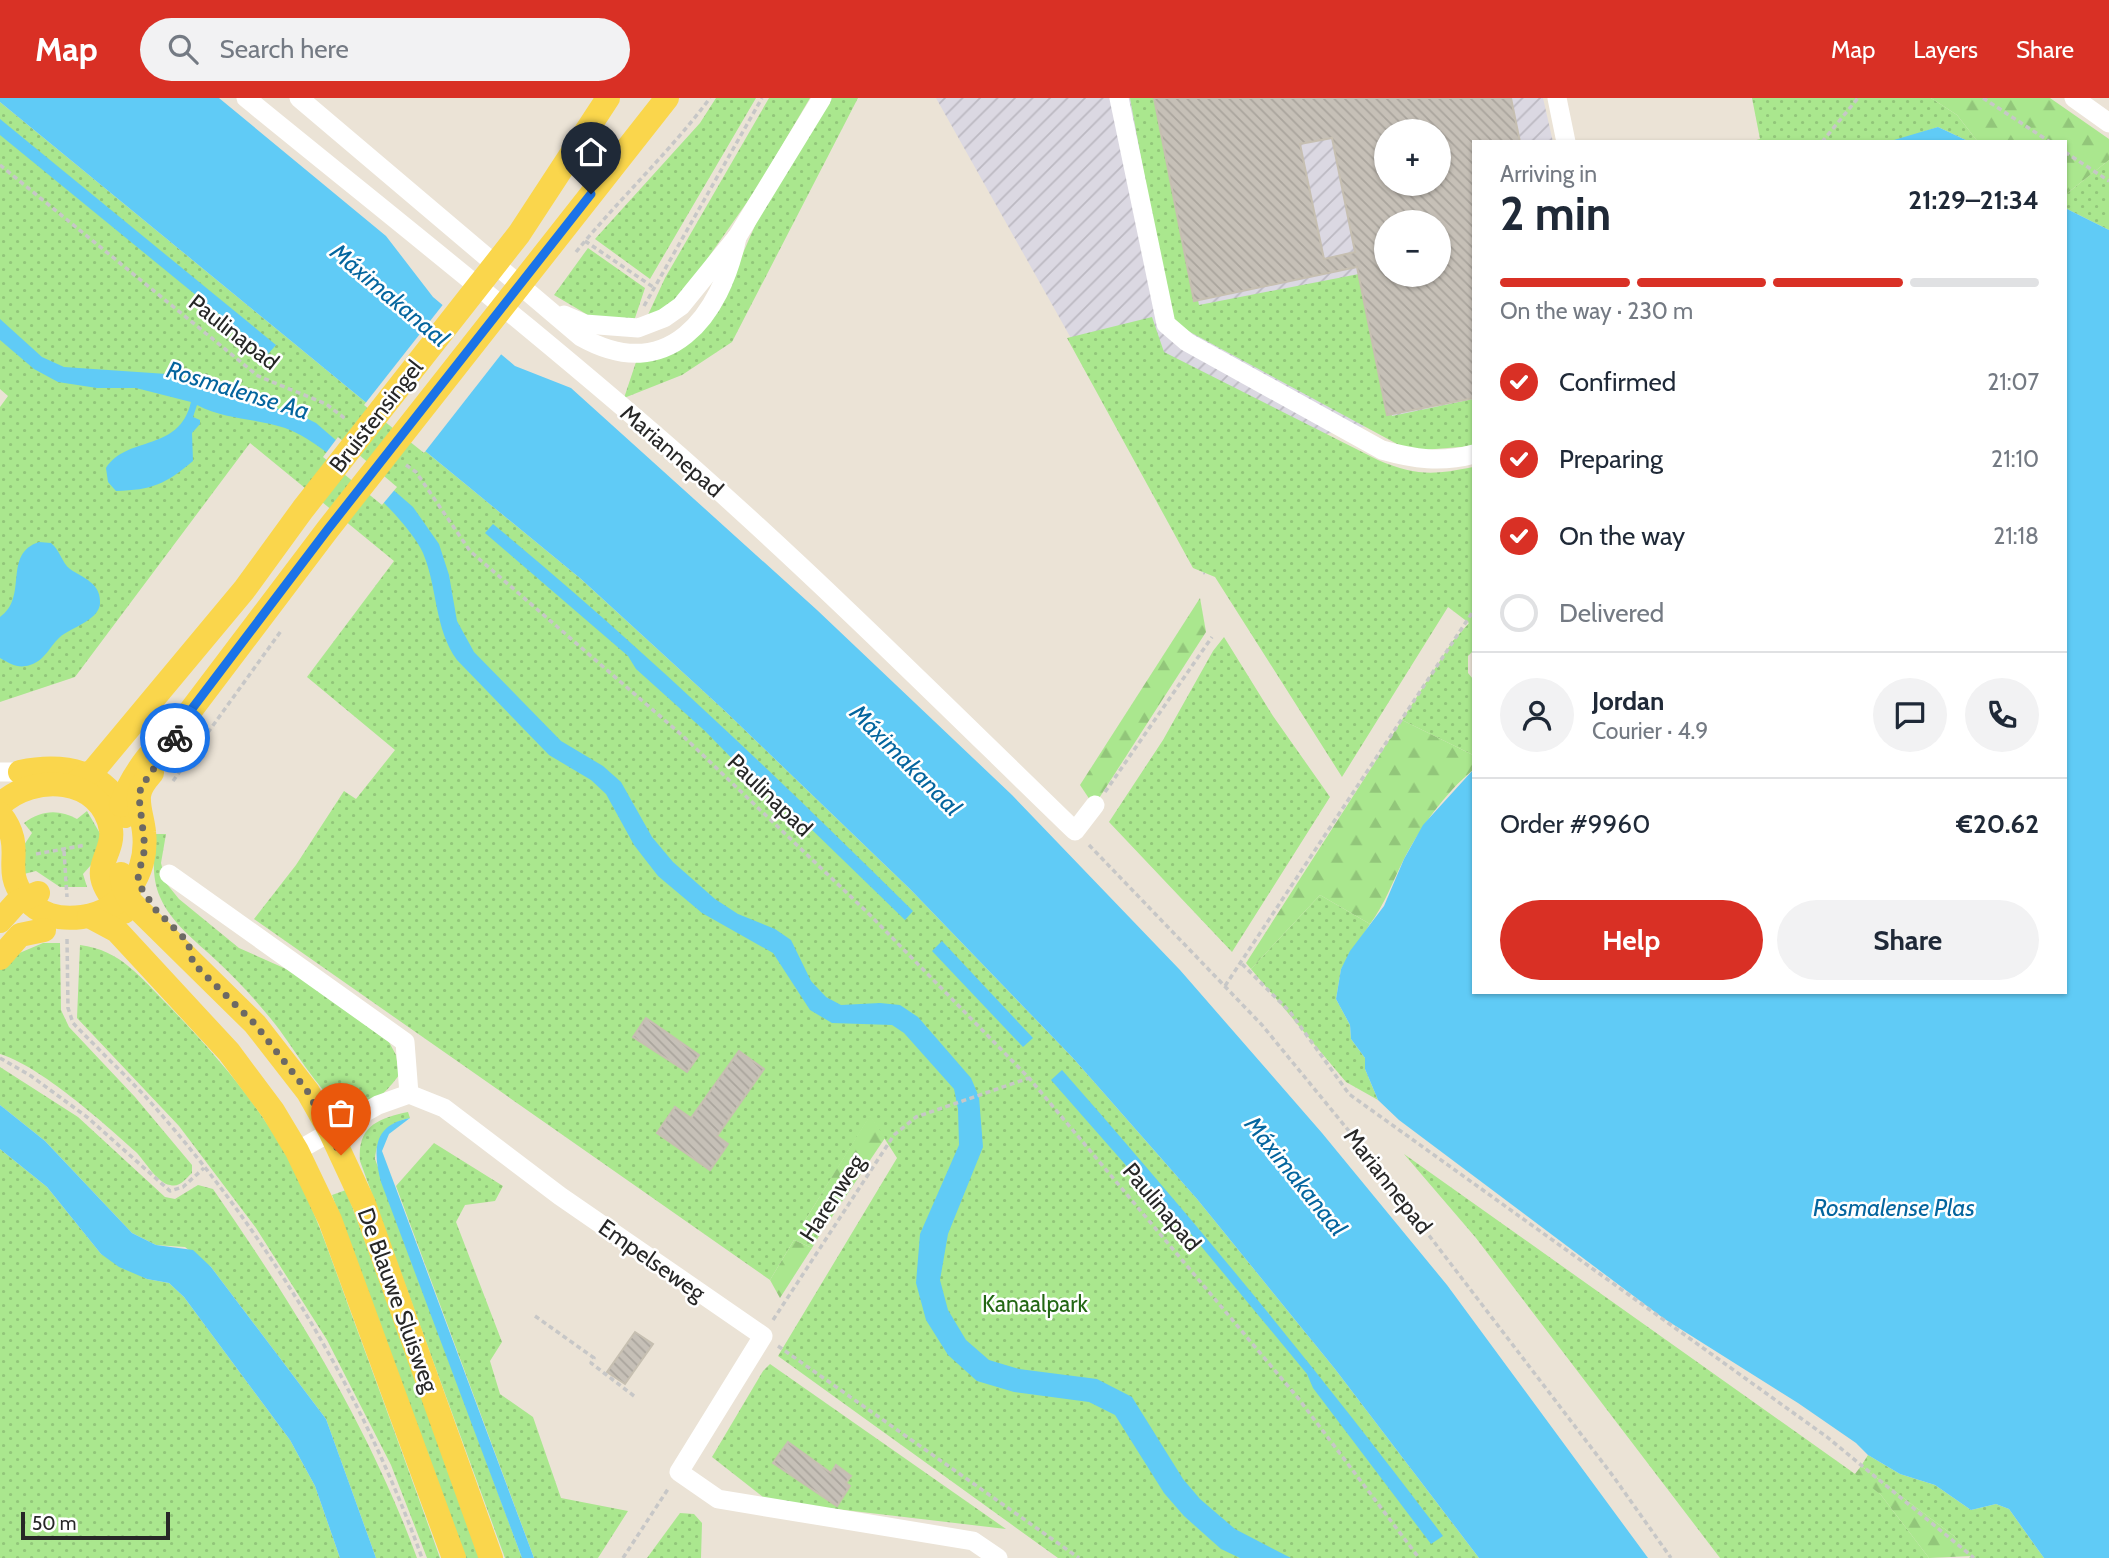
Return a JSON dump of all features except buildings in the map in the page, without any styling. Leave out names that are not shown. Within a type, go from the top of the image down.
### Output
[{"type":"main road","name":"Bruistensingel","points":[[83,781],[156,710],[159,693],[244,590],[303,509],[519,234],[608,98]]},
{"type":"main road","name":"Bruistensingel","points":[[122,887],[145,848],[139,797],[141,787],[170,747],[185,718],[542,253],[667,98]]},
{"type":"main road","name":"Bruistensingel","points":[[121,805],[128,783],[162,739],[185,718]]},
{"type":"main road","points":[[5,800],[41,768],[83,781],[121,805],[129,831],[122,887],[94,926],[20,911]]},
{"type":"main road","points":[[5,800],[28,805],[41,800],[73,801],[83,781]]},
{"type":"main road","points":[[83,781],[104,811],[111,831],[111,849],[101,872],[122,887]]},
{"type":"main road","points":[[0,958],[20,935],[20,911],[12,873],[15,840],[5,800]]},
{"type":"main road","points":[[0,939],[37,893],[60,902],[80,902],[122,887]]},
{"type":"main road","name":"De Blauwe Sluisweg","points":[[122,887],[147,899],[188,942],[193,963]]},
{"type":"main road","name":"De Blauwe Sluisweg","points":[[122,887],[173,958],[193,963],[255,1024],[308,1092],[330,1130],[364,1204],[491,1558]]},
{"type":"main road","name":"De Blauwe Sluisweg","points":[[94,926],[146,977],[167,988],[229,1052],[273,1111],[297,1151],[331,1220],[454,1558]]},
{"type":"street","name":"Mariannepad","points":[[246,98],[610,396],[701,475],[830,594],[1075,831]]},
{"type":"street","points":[[299,98],[581,337],[602,347],[632,352],[662,347],[687,334],[708,314],[731,266],[737,237],[822,98]]},
{"type":"street","points":[[1119,98],[1166,324],[1176,334],[1382,450],[1413,459],[1434,460],[1472,454]]},
{"type":"street","points":[[1557,98],[1566,140]]},
{"type":"street","points":[[2074,98],[2109,123]]},
{"type":"street","points":[[1075,831],[1095,805]]},
{"type":"street","points":[[169,874],[405,1042],[409,1094],[378,1105],[297,1151]]},
{"type":"street","name":"Empelseweg","points":[[409,1094],[444,1108],[560,1196],[763,1336]]},
{"type":"street","points":[[763,1336],[679,1472],[718,1499],[973,1541],[995,1557]]},
{"type":"path","points":[[710,98],[664,155],[615,205],[585,241],[653,287],[762,98]]},
{"type":"path","points":[[1824,140],[1858,98]]},
{"type":"path","points":[[1983,98],[2047,140]]},
{"type":"path","points":[[2067,153],[2109,181]]},
{"type":"path","name":"Paulinapad","points":[[0,165],[258,376],[326,404],[356,426]]},
{"type":"path","name":"Paulinapad","points":[[396,457],[416,472],[470,551],[684,737],[870,915],[1028,1078],[1298,1398],[1419,1558]]},
{"type":"path","points":[[1225,986],[1472,613]]},
{"type":"path","points":[[1095,805],[1212,638]]},
{"type":"path","name":"Mariannepad","points":[[1075,831],[1262,1025],[1353,1136],[1613,1475],[1671,1558]]},
{"type":"path","points":[[1242,964],[1290,1012],[1349,1094],[1827,1437],[1974,1558]]},
{"type":"path","points":[[68,1008],[73,1023],[144,1096],[204,1168],[300,1304],[365,1417],[422,1558]]},
{"type":"path","points":[[0,1058],[31,1076],[87,1116],[170,1191],[183,1187],[204,1168]]},
{"type":"path","name":"Harenweg","points":[[763,1336],[894,1135],[916,1117],[1028,1078]]},
{"type":"path","points":[[536,1316],[594,1358],[591,1363],[634,1396]]},
{"type":"path","points":[[763,1336],[1079,1558]]},
{"type":"path","points":[[623,1558],[679,1472]]},
{"type":"shaded area","points":[[936,98],[1543,98],[1553,140],[1472,140],[1472,406],[1284,442],[1204,575]]},
{"type":"green space","points":[[716,98],[756,98],[650,279],[595,239],[700,123]]},
{"type":"green space","points":[[769,98],[810,98],[757,188],[677,302],[647,317],[665,278]]},
{"type":"green space","points":[[830,98],[858,98],[732,342],[682,375],[624,398],[637,359],[661,358],[726,292],[757,221]]},
{"type":"green space","points":[[1130,98],[1155,98],[1199,305],[1364,273],[1392,416],[1472,399],[1472,446],[1410,451],[1177,325],[1170,314]]},
{"type":"green space","points":[[1752,98],[1931,98],[1957,115],[1976,140],[1966,140],[1938,127],[1899,140],[1756,140],[1760,139]]},
{"type":"green space","points":[[1931,98],[2050,98],[2109,139],[2109,160],[2067,193],[2067,140],[1976,140],[1957,115]]},
{"type":"green space","name":"Kanaalpark","points":[[0,102],[581,579],[725,711],[910,889],[1073,1058],[1197,1199],[1335,1369],[1479,1558],[1058,1558],[778,1356],[897,1158],[870,1116],[804,1222],[819,1236],[812,1248],[794,1240],[770,1280],[254,919],[296,865],[344,791],[356,799],[395,750],[307,677],[394,561],[250,443],[75,677],[0,702],[0,407],[8,396],[0,389]]},
{"type":"green space","points":[[2109,160],[2109,230],[2067,209],[2067,193]]},
{"type":"green space","points":[[588,248],[645,288],[634,321],[593,318],[554,295]]},
{"type":"green space","points":[[1152,317],[1164,352],[1378,460],[1403,469],[1425,472],[1447,472],[1472,467],[1472,652],[1468,656],[1468,673],[1472,678],[1472,755],[1402,720],[1452,642],[1469,623],[1448,607],[1342,777],[1215,577],[1193,568],[1067,338]]},
{"type":"green space","points":[[1200,598],[1206,632],[1094,806],[1080,785]]},
{"type":"green space","points":[[1224,637],[1273,716],[1330,797],[1232,952],[1109,822],[1163,740],[1213,651]]},
{"type":"green space","points":[[1402,720],[1472,755],[1472,771],[1443,800],[1425,824],[1370,924],[1320,895],[1251,969],[1246,963]]},
{"type":"green space","points":[[87,811],[102,837],[91,865],[83,874],[87,887],[60,887],[36,871],[24,874],[24,845],[32,833],[24,823],[43,813],[57,812],[77,819]]},
{"type":"green space","points":[[156,834],[166,834],[161,863],[166,883],[179,899],[239,948],[293,972],[389,1042],[396,1055],[399,1075],[382,1095],[360,1107],[342,1106],[335,1102],[254,999],[178,924],[160,897],[155,881]]},
{"type":"green space","points":[[1320,895],[1370,924],[1341,969],[1336,999],[1350,1025],[1351,1039],[1365,1058],[1365,1069],[1378,1100],[1346,1082],[1251,969]]},
{"type":"green space","points":[[43,943],[60,943],[61,1010],[69,1027],[135,1097],[192,1165],[192,1173],[180,1184],[174,1186],[160,1180],[136,1152],[71,1097],[34,1070],[0,1054],[0,969],[10,957]]},
{"type":"green space","points":[[80,945],[119,959],[149,985],[231,1075],[284,1151],[321,1231],[440,1558],[427,1558],[391,1465],[327,1340],[256,1228],[179,1126],[77,1018]]},
{"type":"green space","points":[[0,1067],[78,1117],[165,1197],[175,1199],[198,1185],[213,1189],[272,1277],[327,1367],[376,1460],[417,1558],[376,1558],[326,1419],[211,1267],[185,1247],[156,1245],[132,1233],[45,1141],[0,1105]]},
{"type":"green space","points":[[408,1112],[410,1118],[395,1123],[381,1137],[375,1159],[522,1558],[505,1558],[360,1161],[362,1139],[366,1132],[379,1121]]},
{"type":"green space","points":[[870,1115],[885,1138],[819,1236],[804,1222]]},
{"type":"green space","points":[[434,1143],[503,1186],[495,1201],[465,1205],[456,1222],[502,1342],[490,1361],[500,1394],[533,1417],[561,1498],[628,1511],[598,1558],[534,1558],[396,1186]]},
{"type":"green space","points":[[0,1149],[47,1187],[101,1254],[147,1279],[169,1283],[184,1297],[290,1440],[315,1486],[340,1558],[0,1558]]},
{"type":"green space","points":[[1404,1154],[1865,1481],[1881,1495],[1929,1558],[1720,1558],[1476,1238]]},
{"type":"green space","points":[[346,1190],[481,1558],[466,1558],[332,1195]]},
{"type":"green space","points":[[794,1240],[812,1248],[780,1298],[770,1280]]},
{"type":"green space","points":[[770,1364],[1006,1529],[768,1501],[712,1457],[763,1371]]},
{"type":"green space","points":[[1868,1455],[1900,1474],[1935,1485],[1971,1510],[1996,1504],[2009,1509],[2044,1558],[1969,1558],[1971,1556],[1954,1536],[1861,1466]]},
{"type":"green space","points":[[1861,1466],[1954,1536],[1972,1556],[1929,1558],[1881,1495],[1855,1474]]},
{"type":"green space","points":[[680,1513],[694,1514],[702,1523],[701,1558],[647,1558]]},
{"type":"water","name":"Máximakanaal","points":[[0,98],[219,98],[386,236],[433,297],[515,366],[571,388],[817,610],[1012,795],[1180,970],[1322,1133],[1447,1285],[1648,1558],[1479,1558],[1335,1369],[1197,1199],[1073,1058],[910,889],[725,711],[581,579],[0,102]]},
{"type":"water","points":[[0,119],[276,345],[268,354],[0,135]]},
{"type":"water","points":[[1938,127],[1966,140],[1894,140]]},
{"type":"water","name":"Rosmalense Plas","points":[[2067,209],[2109,230],[2109,1558],[2044,1558],[2009,1509],[1996,1504],[1971,1510],[1935,1485],[1900,1474],[1868,1455],[1856,1443],[1798,1403],[1663,1318],[1399,1120],[1378,1100],[1365,1069],[1365,1058],[1351,1039],[1350,1025],[1336,999],[1341,969],[1350,951],[1384,906],[1404,859],[1423,825],[1472,771],[1472,994],[2067,994]]},
{"type":"water","points":[[0,319],[42,357],[64,367],[167,374],[214,392],[298,414],[316,423],[413,507],[439,544],[449,575],[457,621],[474,652],[561,741],[603,766],[621,782],[652,837],[673,862],[715,899],[738,914],[775,929],[791,940],[811,981],[826,997],[841,1005],[900,1005],[918,1017],[971,1078],[979,1097],[983,1147],[948,1234],[940,1280],[948,1310],[966,1340],[989,1360],[1019,1369],[1097,1379],[1132,1397],[1183,1479],[1200,1499],[1235,1529],[1291,1558],[1240,1558],[1221,1549],[1184,1516],[1164,1493],[1115,1415],[1089,1402],[1014,1392],[977,1381],[948,1355],[926,1320],[916,1283],[920,1234],[959,1145],[958,1109],[954,1089],[904,1033],[892,1025],[832,1023],[810,1010],[773,953],[702,913],[658,876],[634,845],[606,794],[591,780],[549,755],[457,660],[444,635],[423,553],[400,520],[382,501],[341,463],[301,435],[263,422],[218,414],[197,405],[193,417],[200,420],[200,424],[192,433],[193,461],[158,484],[116,491],[108,482],[106,468],[126,451],[164,437],[176,429],[185,418],[191,402],[136,388],[97,388],[58,382],[34,369],[0,340]]},
{"type":"water","points":[[493,524],[655,664],[811,811],[913,911],[905,920],[775,794],[757,784],[705,731],[636,669],[628,656],[485,533]]},
{"type":"water","points":[[39,542],[51,543],[70,569],[94,586],[100,596],[100,603],[92,618],[60,637],[36,663],[18,666],[0,658],[0,617],[13,599],[21,556]]},
{"type":"water","points":[[942,941],[1033,1038],[1023,1047],[932,951]]},
{"type":"water","points":[[1062,1070],[1257,1299],[1443,1536],[1431,1544],[1313,1388],[1307,1374],[1191,1234],[1174,1220],[1051,1080]]},
{"type":"water","points":[[0,1105],[45,1141],[132,1233],[156,1245],[193,1250],[211,1267],[326,1419],[376,1558],[340,1558],[315,1486],[290,1440],[184,1297],[169,1283],[147,1279],[119,1267],[101,1254],[47,1187],[0,1149]]},
{"type":"water","points":[[410,1118],[389,1134],[382,1151],[534,1558],[522,1558],[381,1182],[377,1160],[378,1141],[388,1127]]},
{"type":"pier","points":[[445,302],[503,352],[424,453],[364,405]]},
{"type":"pier","points":[[338,437],[397,487],[382,505],[323,457]]},
{"type":"way so far","points":[[175,738],[141,787],[139,797],[145,848],[138,876],[140,886],[156,910],[188,942],[193,963],[255,1024],[308,1092],[341,1155]]},
{"type":"route","points":[[175,738],[185,718],[328,529],[542,253],[591,194]]},
{"type":"water label","name":"Rosmalense Aa","points":[[238,390]]}]
